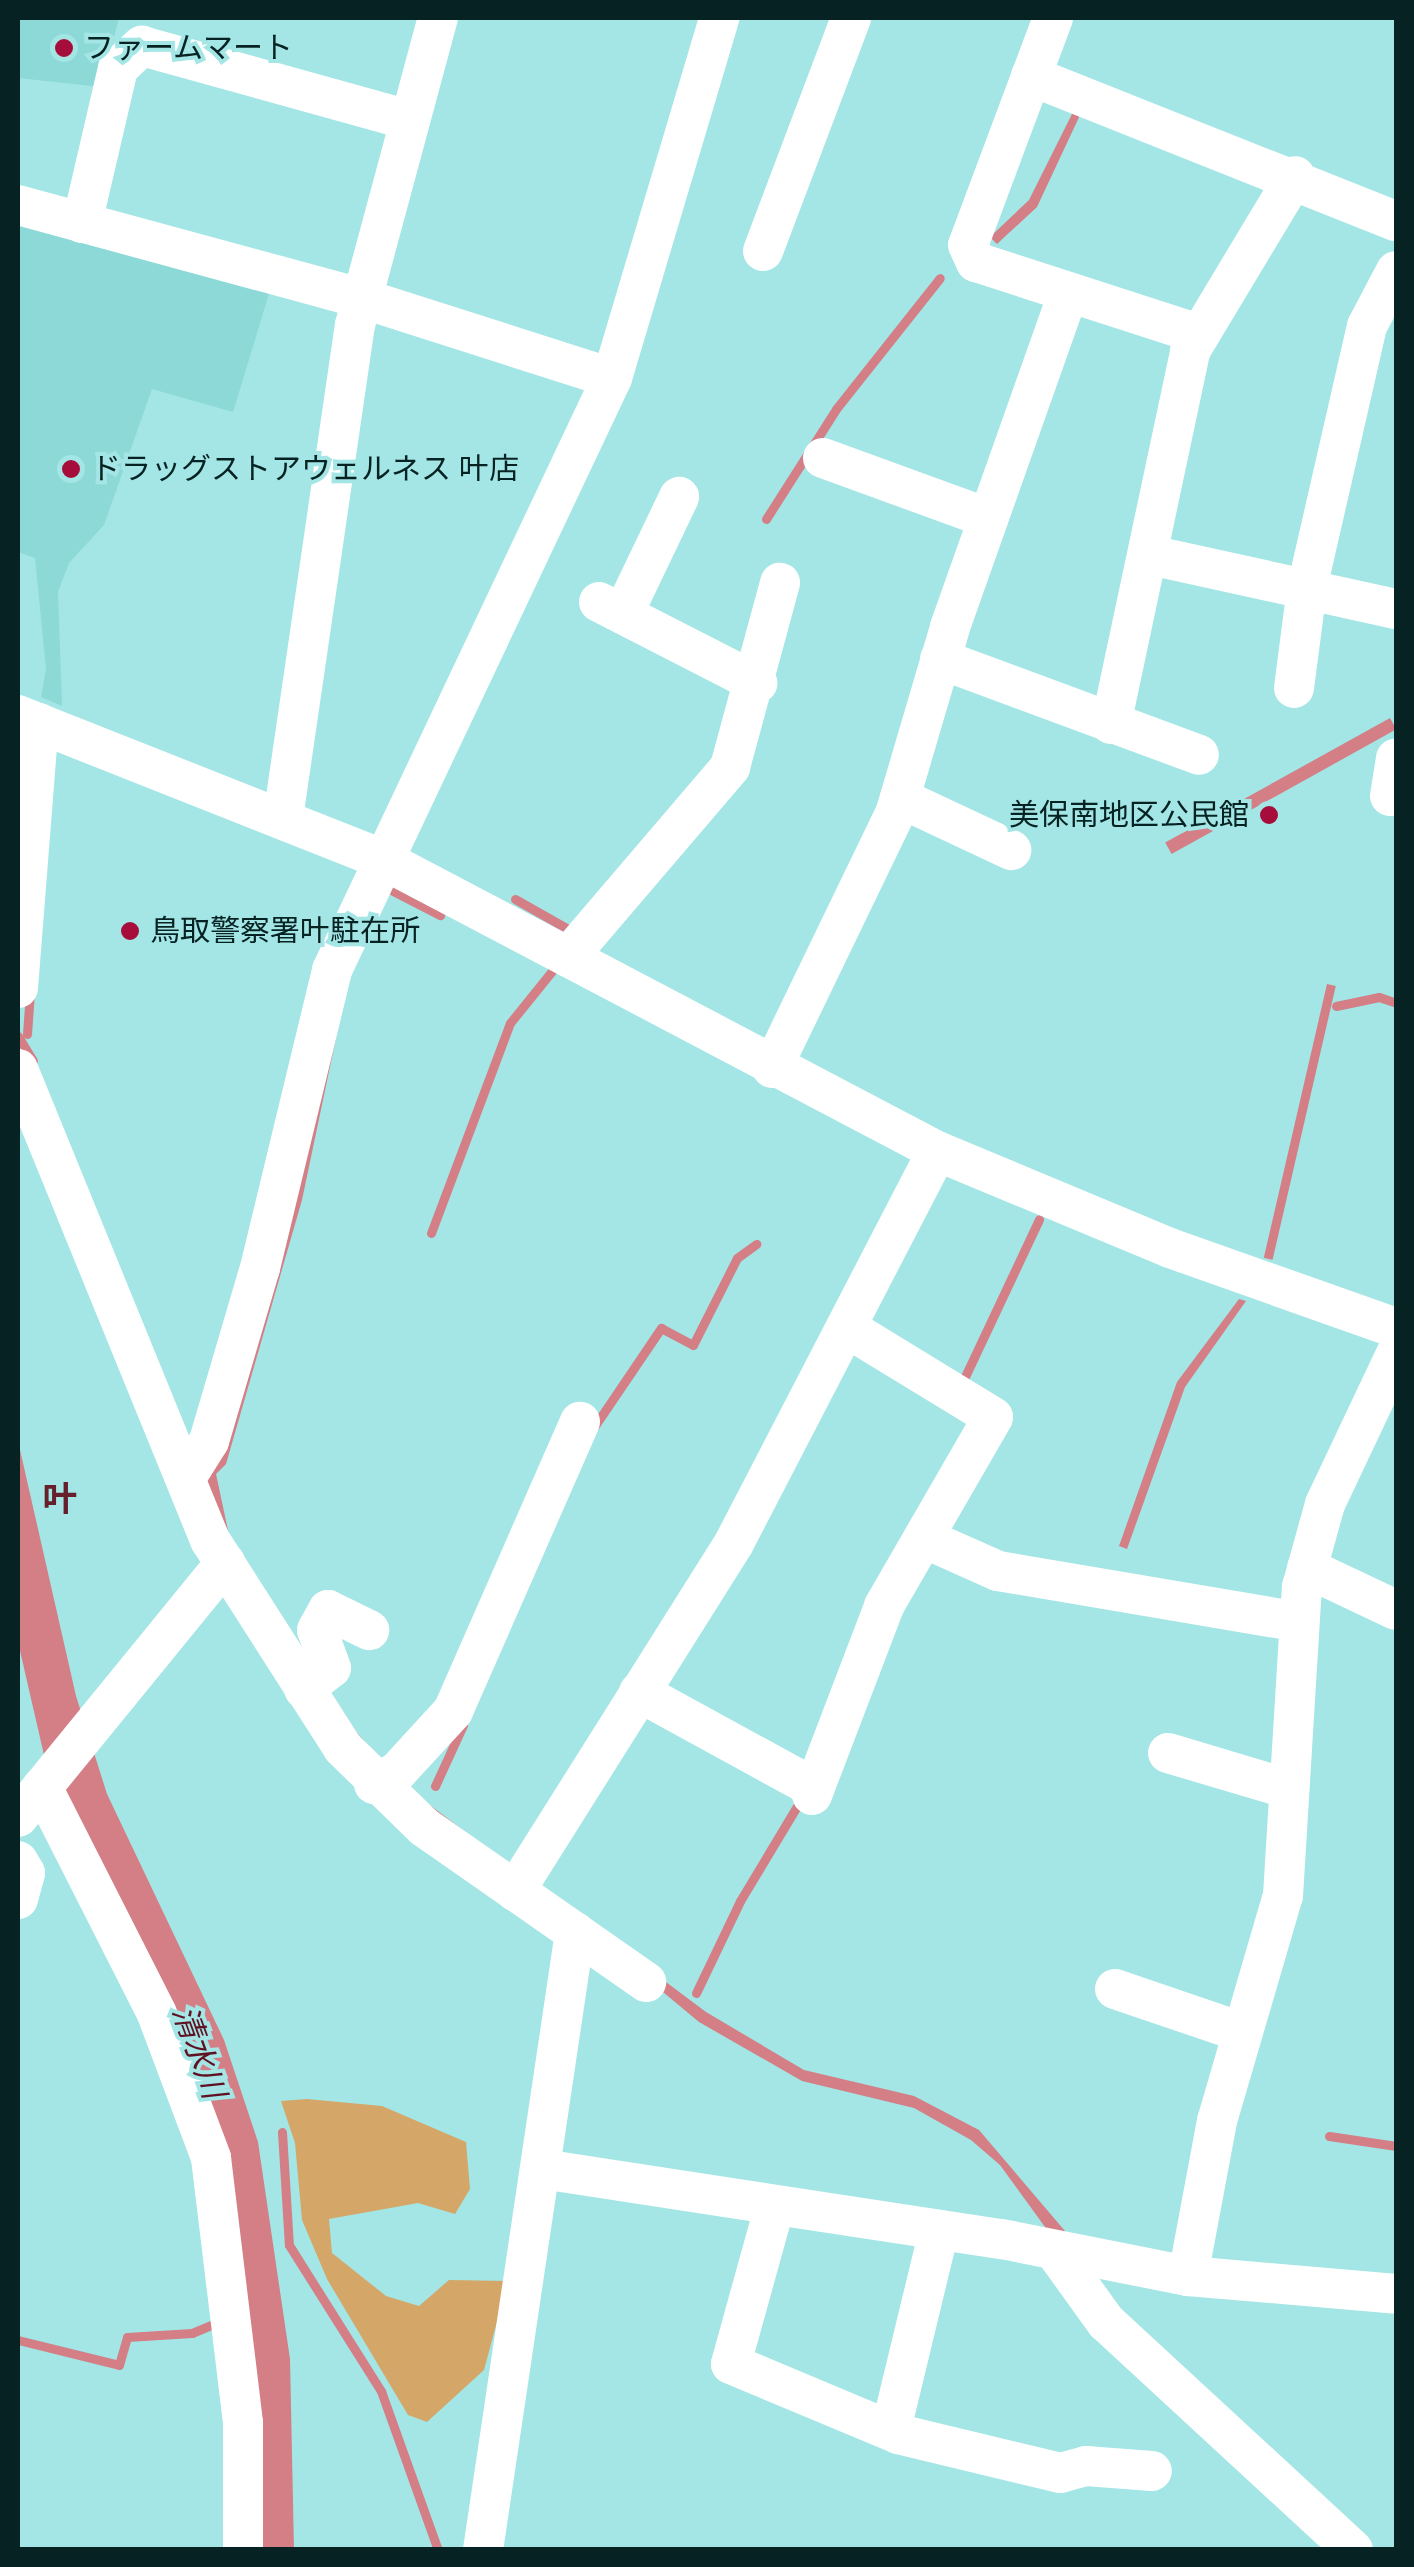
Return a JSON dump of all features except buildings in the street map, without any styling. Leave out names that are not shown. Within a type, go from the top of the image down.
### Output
[{"type":"street","points":[[283,818],[360,298],[438,18]]},
{"type":"street","points":[[187,1476],[212,1432],[260,1268],[310,1085],[324,990],[380,858],[441,753],[612,378],[719,18]]},
{"type":"street","points":[[763,251],[852,18]]},
{"type":"street","points":[[1053,18],[968,245],[976,262],[1199,334]]},
{"type":"street","points":[[82,222],[118,68],[142,46],[408,120]]},
{"type":"street","points":[[1031,76],[1295,176],[1396,221]]},
{"type":"street","points":[[1111,724],[1199,334],[1295,176]]},
{"type":"street","points":[[18,206],[360,298],[612,378]]},
{"type":"street","points":[[1294,688],[1307,588],[1367,326],[1396,271]]},
{"type":"street","points":[[772,1068],[900,798],[940,660],[1068,293]]},
{"type":"street","points":[[823,458],[988,518]]},
{"type":"street","points":[[679,496],[611,608],[757,683]]},
{"type":"street","points":[[1150,555],[1396,609]]},
{"type":"street","points":[[568,957],[704,807],[730,768],[757,683],[780,584]]},
{"type":"street","points":[[940,660],[1200,755]]},
{"type":"street","points":[[18,988],[28,719],[380,858],[772,1068],[937,1150],[1170,1248],[1396,1328]]},
{"type":"street","points":[[900,798],[1012,850]]},
{"type":"street","points":[[18,1069],[225,1563],[304,1688],[374,1784],[515,1891],[646,1982]]},
{"type":"street","points":[[515,1891],[734,1543],[937,1150]]},
{"type":"street","points":[[639,1692],[813,1792],[876,1624],[994,1417],[847,1328]]},
{"type":"street","points":[[1188,2276],[1241,2032],[1283,1896],[1299,1622],[1307,1568],[1325,1504],[1396,1354]]},
{"type":"street","points":[[374,1784],[397,1772],[452,1710],[580,1422]]},
{"type":"street","points":[[926,1539],[998,1571],[1299,1622]]},
{"type":"street","points":[[225,1563],[30,1802],[156,2014],[211,2158],[243,2423],[244,2550]]},
{"type":"street","points":[[1307,1568],[1396,1610]]},
{"type":"street","points":[[304,1688],[330,1668],[317,1630],[328,1610],[369,1630]]},
{"type":"street","points":[[1168,1754],[1289,1789]]},
{"type":"street","points":[[18,1861],[24,1873],[18,1899]]},
{"type":"street","points":[[483,2550],[575,1932]]},
{"type":"street","points":[[1115,1990],[1241,2032]]},
{"type":"street","points":[[542,2170],[939,2230],[1188,2276],[1396,2294]]},
{"type":"street","points":[[775,2204],[732,2364],[891,2429],[1060,2473],[1086,2466],[1152,2471]]},
{"type":"street","points":[[891,2429],[939,2230]]},
{"type":"street","points":[[1054,2250],[1106,2322],[1352,2550]]},
{"type":"shaded area","name":"ファームマート","points":[[18,18],[119,18],[101,87],[18,78]]},
{"type":"shaded area","name":"ドラッグストアウェルネス 叶店","points":[[18,213],[272,284],[233,412],[152,389],[104,525],[69,563],[58,592],[62,706],[41,697],[46,669],[35,558],[18,552]]},
{"type":"shaded area","points":[[307,2099],[382,2106],[466,2142],[470,2189],[455,2214],[418,2203],[329,2219],[332,2253],[386,2296],[419,2306],[449,2280],[508,2281],[484,2370],[427,2422],[408,2415],[327,2279],[302,2220],[295,2143],[281,2101]]},
{"type":"water","points":[[1074,110],[1081,113],[1037,207],[997,244],[990,237],[1029,200]]},
{"type":"water","points":[[1390,718],[1396,730],[1172,854],[1165,843]]},
{"type":"water","points":[[380,881],[393,886],[348,981],[302,1200],[226,1464],[216,1474],[229,1535],[357,1733],[407,1788],[706,2012],[804,2070],[914,2096],[979,2130],[1065,2231],[1078,2265],[1116,2314],[1369,2549],[1359,2549],[1114,2322],[1000,2165],[971,2140],[914,2108],[802,2081],[699,2022],[586,1928],[391,1790],[222,1547],[205,1472],[222,1436],[304,1146],[334,984]]},
{"type":"water","points":[[1327,984],[1336,986],[1273,1260],[1264,1258]]},
{"type":"water","points":[[1239,1299],[1246,1301],[1185,1387],[1127,1549],[1119,1546],[1177,1382]]},
{"type":"water","name":"清水川","points":[[18,1441],[76,1696],[107,1794],[224,2040],[258,2142],[290,2359],[294,2549],[252,2549],[240,2296],[44,1755],[18,1642]]},
{"type":"waterway","points":[[766,519],[836,409],[940,278]]},
{"type":"waterway","points":[[393,891],[440,915]]},
{"type":"waterway","points":[[515,899],[575,933]]},
{"type":"waterway","points":[[431,1233],[510,1023],[552,971]]},
{"type":"waterway","points":[[27,1034],[30,992]]},
{"type":"waterway","points":[[1336,1006],[1379,997],[1396,1003]]},
{"type":"waterway","points":[[18,1036],[33,1061]]},
{"type":"waterway","points":[[962,1383],[1039,1219]]},
{"type":"waterway","points":[[594,1427],[661,1328],[693,1345],[737,1258],[756,1244]]},
{"type":"waterway","points":[[435,1786],[463,1725]]},
{"type":"waterway","points":[[696,1993],[740,1901],[802,1798]]},
{"type":"waterway","points":[[282,2132],[289,2245],[381,2391],[438,2550]]},
{"type":"waterway","points":[[1329,2136],[1396,2146]]},
{"type":"waterway","points":[[18,2340],[119,2365],[127,2337],[192,2333],[218,2322]]},
{"type":"place","name":"ファームマート","points":[[64,48]]},
{"type":"place","name":"ドラッグストアウェルネス 叶店","points":[[71,469]]},
{"type":"place","name":"美保南地区公民館","points":[[1269,815]]},
{"type":"place","name":"鳥取警察署叶駐在所","points":[[130,931]]},
{"type":"district","name":"叶","points":[[60,1499]]}]
